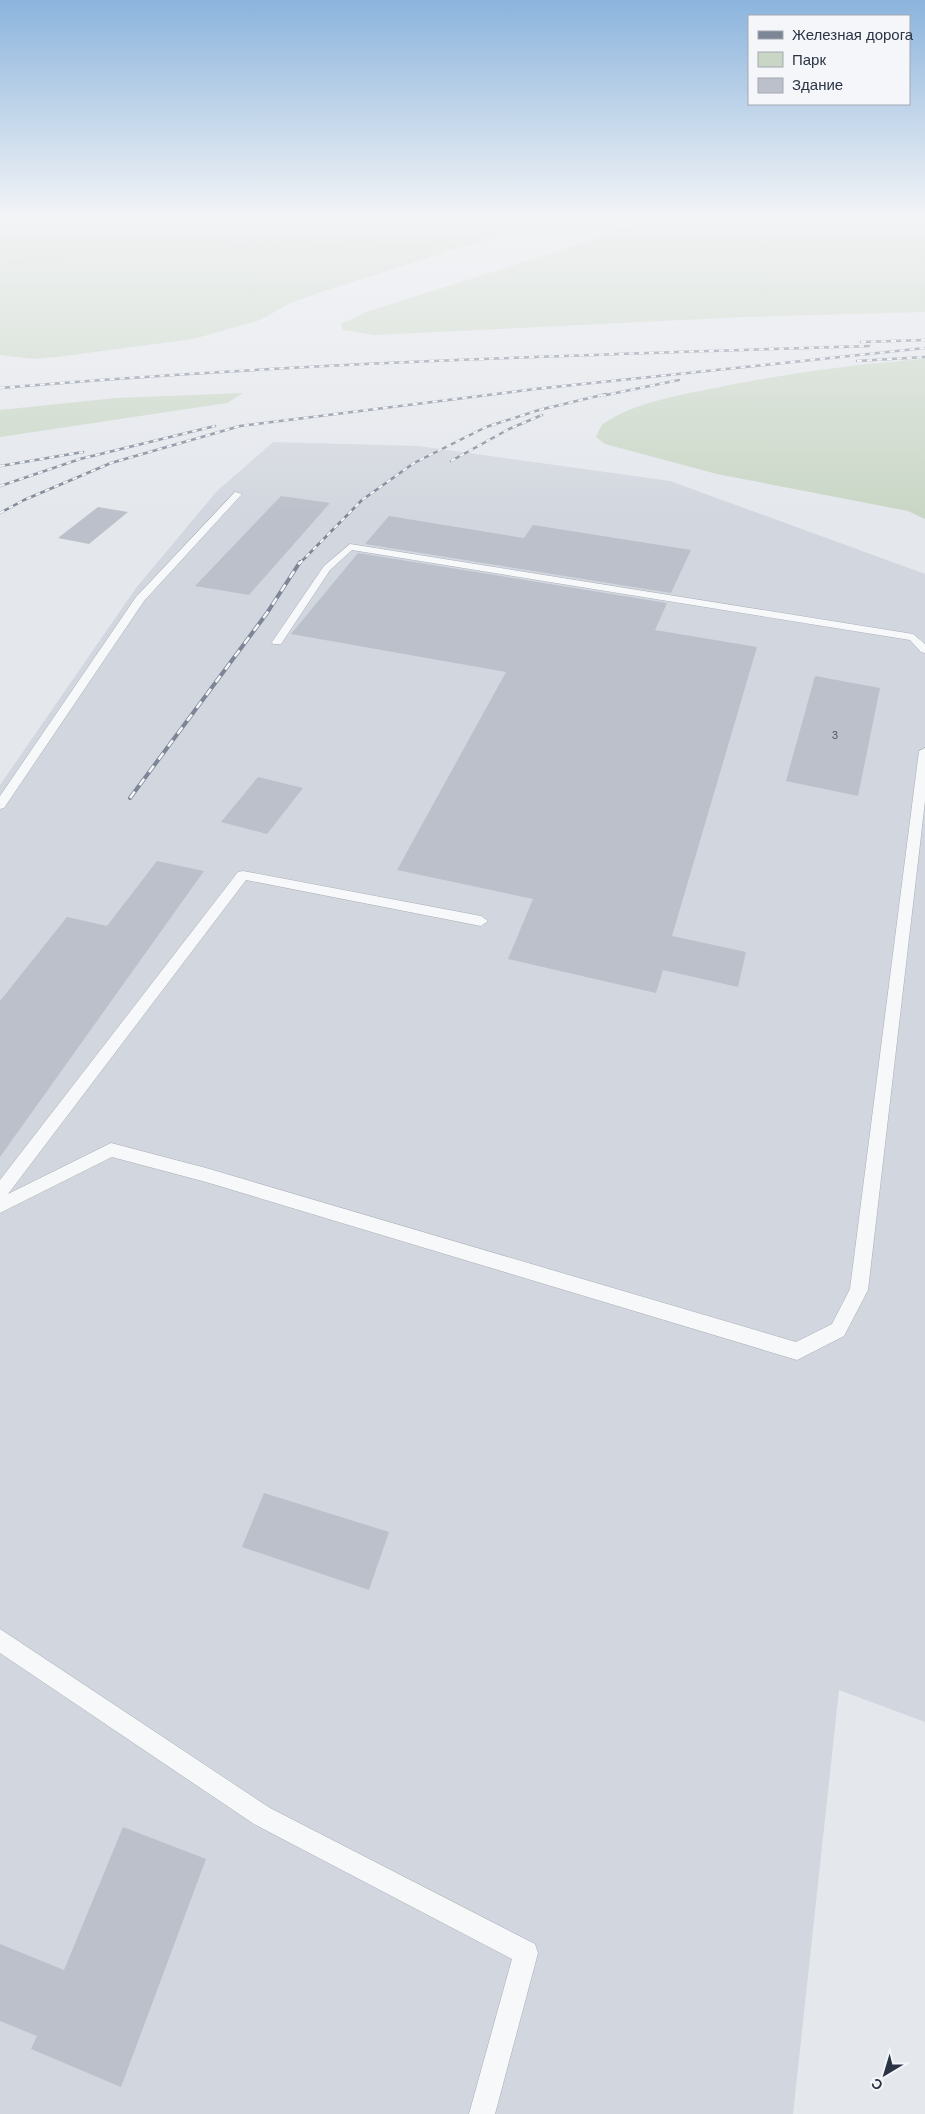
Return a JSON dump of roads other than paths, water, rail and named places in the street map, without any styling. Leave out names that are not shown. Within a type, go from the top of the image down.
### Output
[{"type":"lane","points":[[0,804],[140,599],[238,494]]},
{"type":"lane","points":[[277,642],[326,568],[350,547],[913,637],[925,650]]},
{"type":"lane","points":[[0,1206],[111,1150],[215,1178],[796,1351],[838,1330],[859,1290],[925,751]]},
{"type":"lane","points":[[0,1192],[243,875],[481,921]]},
{"type":"lane","points":[[0,1640],[262,1816],[526,1953],[482,2114]]},
{"type":"railway","points":[[861,342],[925,340]]},
{"type":"railway","points":[[0,388],[108,379],[325,366],[869,346]]},
{"type":"railway","points":[[0,513],[24,500],[111,463],[240,426],[535,389],[925,348]]},
{"type":"railway","points":[[857,361],[925,357]]},
{"type":"railway","points":[[601,396],[679,380]]},
{"type":"railway","points":[[299,564],[362,500],[414,463],[486,427],[539,410],[606,394]]},
{"type":"railway","points":[[451,461],[509,429],[542,415]]},
{"type":"railway","points":[[0,486],[80,459],[215,426]]},
{"type":"railway","points":[[0,466],[83,452]]},
{"type":"railway","points":[[130,798],[267,613],[300,562]]}]
